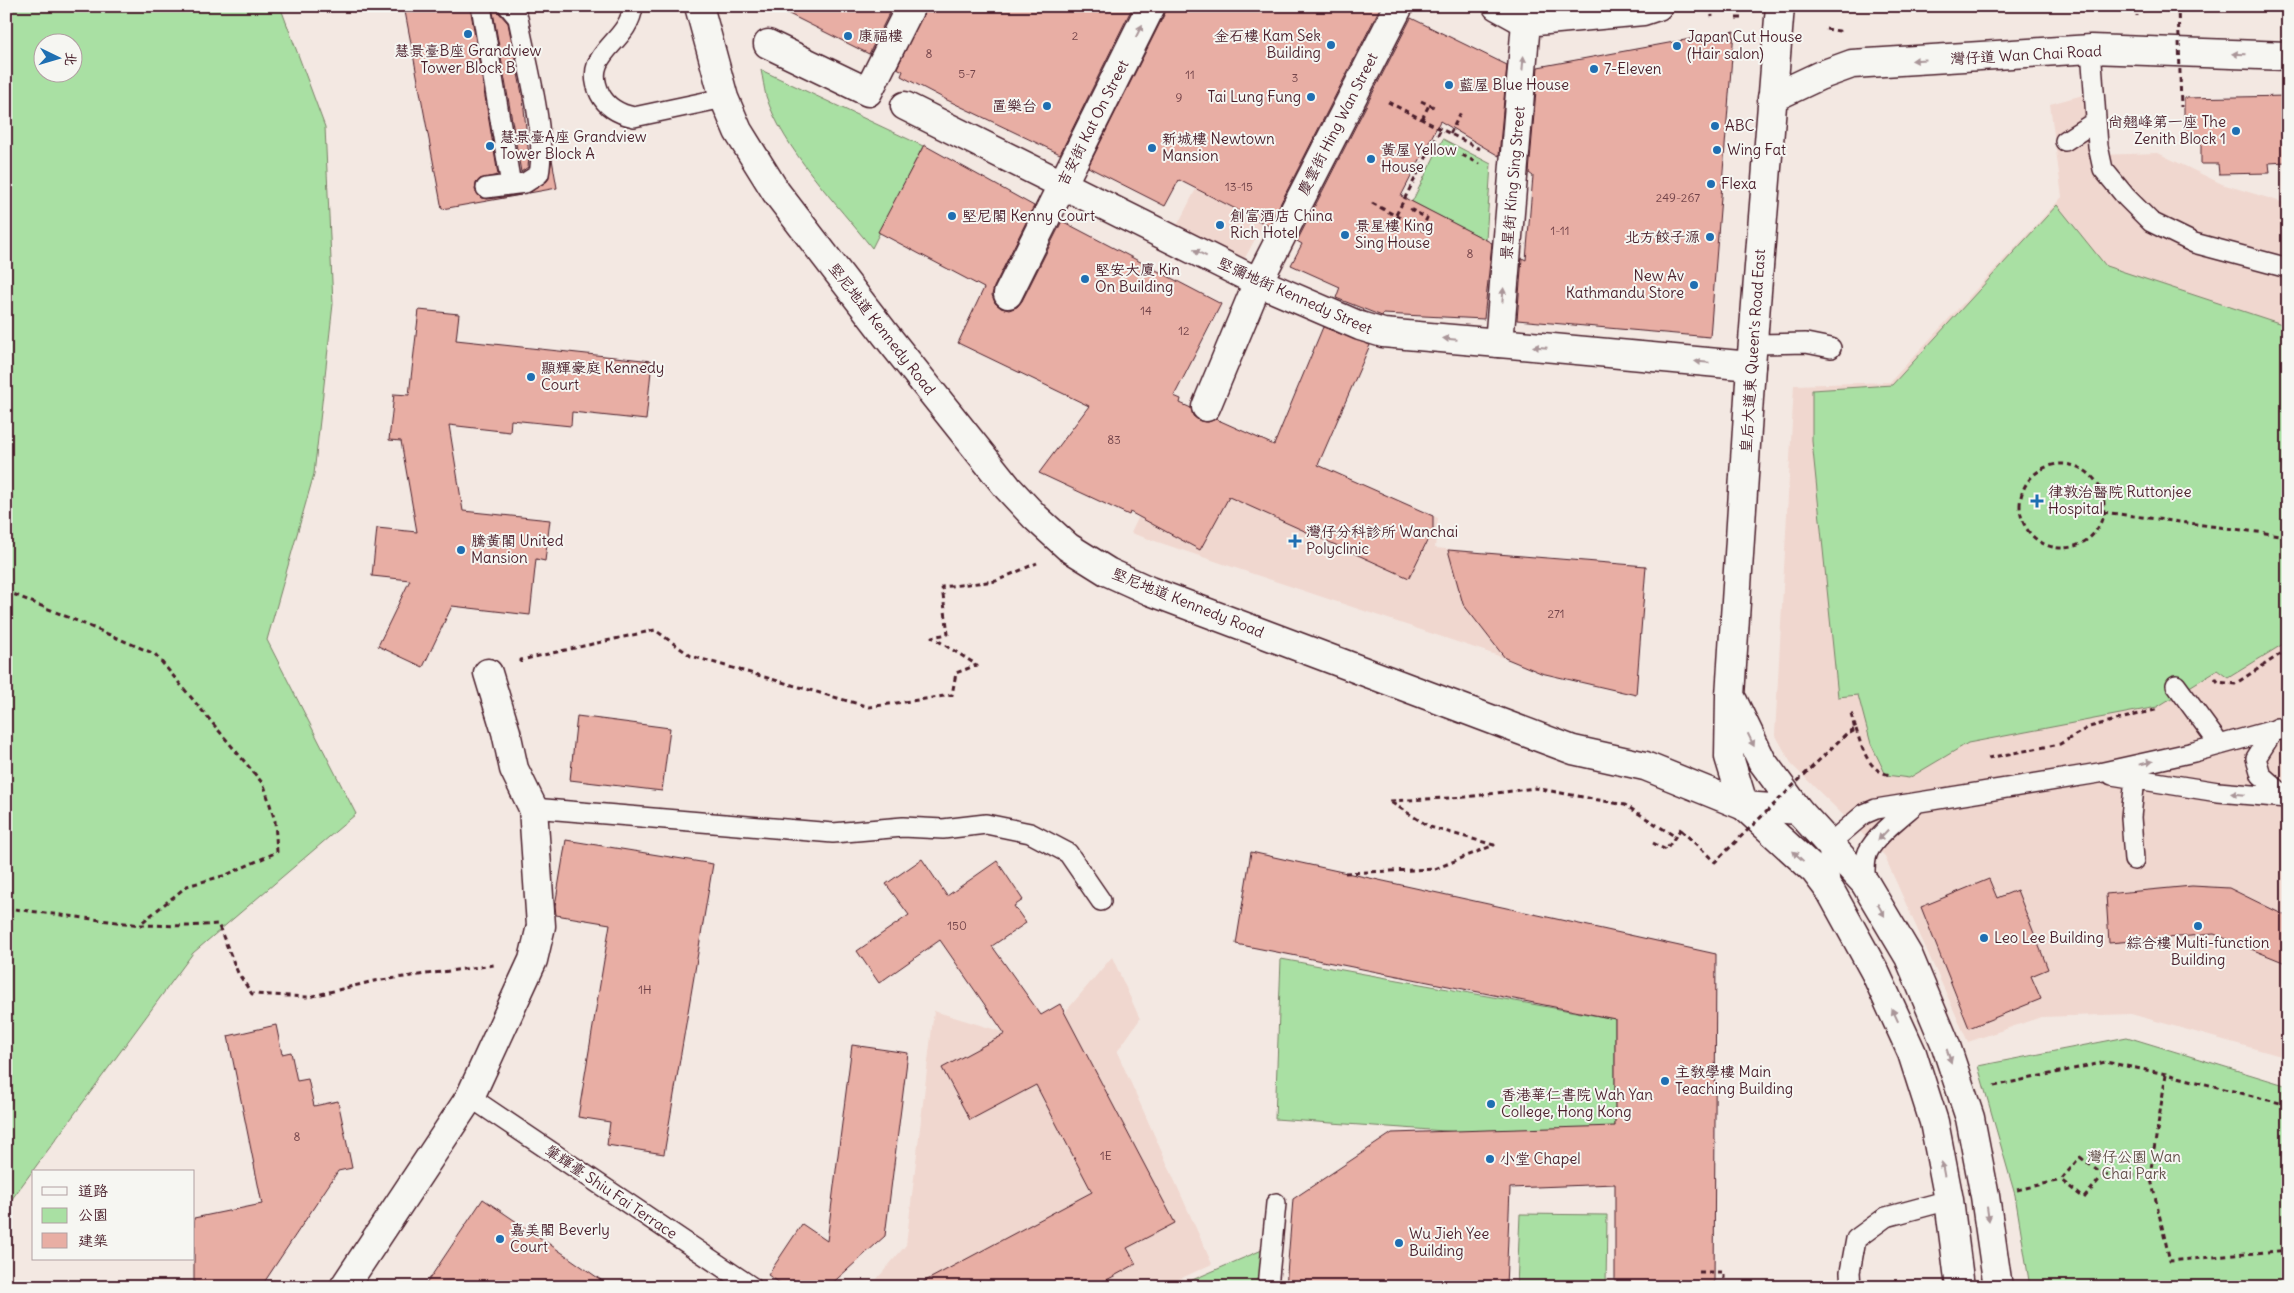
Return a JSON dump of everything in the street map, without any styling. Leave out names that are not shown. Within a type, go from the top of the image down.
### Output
[{"type":"street","name":"堅尼地道 Kennedy Road","points":[[699,6],[724,98],[738,131],[776,192],[886,335],[1008,488],[1035,518],[1068,547],[1108,572],[1159,594],[1573,750],[1645,766],[1744,806],[1798,810]]},
{"type":"street","points":[[768,44],[868,92],[911,6]]},
{"type":"street","name":"吉安街 Kat On Street","points":[[1008,294],[1151,6]]},
{"type":"street","name":"慶雲街 Hing Wan Street","points":[[1206,407],[1258,282],[1399,6]]},
{"type":"street","points":[[1496,6],[1526,22],[1643,11],[1658,6]]},
{"type":"street","name":"皇后大道東 Queen's Road East","points":[[1744,806],[1729,757],[1730,696],[1752,355],[1780,6]]},
{"type":"street","name":"景星街 King Sing Street","points":[[1499,343],[1526,22]]},
{"type":"street","name":"灣仔道 Wan Chai Road","points":[[1772,98],[1819,76],[1852,64],[2091,49],[2288,56]]},
{"type":"street","name":"堅彌地街 Kennedy Street","points":[[904,106],[1258,282],[1360,326],[1383,333],[1499,343],[1752,355]]},
{"type":"street","points":[[352,1284],[470,1097],[533,960],[541,926],[533,808],[514,769],[506,732],[488,673]]},
{"type":"street","name":"皇后大道東 Queen's Road East","points":[[1730,696],[1762,762],[1798,810],[1865,883],[1909,957],[1944,1043],[1970,1118],[1985,1196],[1998,1287]]},
{"type":"street","points":[[1744,806],[1815,871],[1831,892],[1875,972],[1912,1053],[1934,1122],[1949,1200],[1960,1287]]},
{"type":"lane","points":[[481,6],[511,185]]},
{"type":"lane","points":[[486,188],[525,183],[539,174],[542,159],[539,126],[518,18],[508,6]]},
{"type":"lane","points":[[633,6],[628,25],[619,38],[606,49],[599,60],[596,86],[602,99],[622,115],[634,117],[724,98]]},
{"type":"lane","points":[[2091,49],[2098,146],[2103,169],[2126,197],[2151,222],[2194,243],[2288,268]]},
{"type":"lane","points":[[2065,141],[2096,121]]},
{"type":"lane","points":[[1752,355],[1806,344],[1831,348]]},
{"type":"lane","points":[[2176,685],[2220,745]]},
{"type":"lane","points":[[1831,892],[1828,866],[1830,843],[1864,814],[1876,809],[2099,773],[2220,745],[2283,727]]},
{"type":"lane","points":[[2283,727],[2256,758],[2260,775],[2287,799]]},
{"type":"lane","points":[[2099,773],[2218,792],[2287,799]]},
{"type":"lane","points":[[2134,860],[2131,817],[2135,778]]},
{"type":"lane","points":[[1865,883],[1868,851],[1895,821],[1918,802]]},
{"type":"lane","points":[[533,808],[833,833],[903,828],[943,829],[986,824],[1030,833],[1068,853],[1101,901]]},
{"type":"lane","name":"肇輝臺 Shiu Fai Terrace","points":[[470,1097],[752,1287]]},
{"type":"lane","points":[[1851,1287],[1850,1272],[1856,1239],[1886,1217],[1949,1200]]},
{"type":"lane","points":[[1268,1287],[1276,1203]]},
{"type":"path","points":[[1711,6],[1712,17]]},
{"type":"path","points":[[2178,6],[2181,107]]},
{"type":"path","points":[[1736,18],[1747,18]]},
{"type":"path","points":[[1383,99],[1482,150]]},
{"type":"path","points":[[1421,101],[1436,108]]},
{"type":"path","points":[[1422,120],[1429,105]]},
{"type":"path","points":[[1450,134],[1462,110]]},
{"type":"path","points":[[1396,215],[1440,129]]},
{"type":"path","points":[[1462,155],[1483,166],[1486,160]]},
{"type":"path","points":[[1372,203],[1428,233]]},
{"type":"path","points":[[1410,209],[1427,218],[1422,229]]},
{"type":"path","points":[[2054,464],[2068,464],[2080,468],[2091,476],[2099,487],[2103,499],[2103,512],[2099,524],[2091,535],[2081,543],[2055,548],[2038,540],[2025,526],[2020,514],[2020,500],[2031,476],[2042,468],[2054,464]]},
{"type":"path","points":[[2103,512],[2288,536]]},
{"type":"path","points":[[521,660],[655,630],[691,656],[869,707],[952,695],[956,672],[977,666],[932,637],[948,634],[942,587],[996,580],[1040,562]]},
{"type":"path","points":[[6,591],[155,654],[264,785],[275,821],[277,852],[226,875],[187,886],[140,924]]},
{"type":"path","points":[[2215,678],[2218,682],[2235,684],[2282,653],[2288,653]]},
{"type":"path","points":[[1986,759],[2060,744],[2090,727],[2161,709]]},
{"type":"path","points":[[1842,738],[1855,730],[1851,714],[1868,760],[1875,769],[1883,774],[1898,776]]},
{"type":"path","points":[[1682,827],[1666,850],[1653,843],[1666,851],[1681,830],[1715,862],[1848,732],[1856,729]]},
{"type":"path","points":[[1346,873],[1435,869],[1494,845],[1430,827],[1389,801],[1466,797],[1535,788],[1625,805],[1676,837]]},
{"type":"path","points":[[6,908],[140,924],[188,926],[218,924],[238,973],[252,994],[309,998],[374,981],[533,960]]},
{"type":"path","points":[[1995,1094],[1993,1087],[2106,1062],[2166,1074],[2288,1105]]},
{"type":"path","points":[[2166,1074],[2150,1174],[2170,1260],[2288,1250]]},
{"type":"path","points":[[2016,1190],[2061,1180],[2080,1157],[2102,1175],[2150,1174]]},
{"type":"path","points":[[2061,1180],[2084,1198],[2102,1175]]},
{"type":"path","points":[[1700,1272],[1724,1272],[1724,1287]]},
{"type":"shaded area","name":"律敦治醫院 Ruttonjee Hospital","points":[[2094,92],[2099,155],[2158,153],[2222,184],[2288,204],[2288,1058],[2131,1014],[2041,1017],[1968,1042],[1884,855],[1792,765],[1775,734],[1794,385],[1890,382],[2062,197],[2050,104]]},
{"type":"shaded area","name":"創富酒店 China Rich Hotel","points":[[1196,189],[1263,224],[1244,260],[1177,226]]},
{"type":"shaded area","name":"灣仔分科診所 Wanchai Polyclinic","points":[[1191,408],[1438,518],[1435,548],[1458,550],[1456,579],[1463,604],[1505,658],[1131,533]]},
{"type":"shaded area","points":[[1112,957],[1140,1019],[1117,1052],[1212,1264],[1162,1287],[870,1287],[906,1245],[934,1011],[1039,1043]]},
{"type":"green space","points":[[6,6],[280,6],[325,127],[333,304],[314,474],[267,640],[356,814],[193,953],[6,1207]]},
{"type":"green space","points":[[761,70],[923,146],[872,248],[812,175],[785,136],[766,96]]},
{"type":"green space","points":[[1443,139],[1491,164],[1486,240],[1412,202]]},
{"type":"green space","points":[[2057,205],[2106,266],[2288,326],[2288,641],[2228,678],[2217,670],[2157,707],[1968,743],[1909,778],[1886,775],[1871,744],[1858,695],[1838,697],[1812,441],[1812,390],[1892,385]]},
{"type":"green space","points":[[1281,959],[1615,1019],[1615,1143],[1275,1119]]},
{"type":"green space","name":"灣仔公園 Wan Chai Park","points":[[2127,1037],[2288,1086],[2288,1287],[2030,1287],[2015,1195],[1978,1066]]},
{"type":"green space","points":[[1520,1214],[1607,1215],[1606,1287],[1517,1287]]},
{"type":"green space","points":[[1262,1250],[1260,1287],[1176,1287]]},
{"type":"building","points":[[404,6],[470,6],[498,175],[480,179],[476,183],[475,190],[481,198],[487,199],[521,195],[442,209]]},
{"type":"building","points":[[492,6],[497,6],[499,13],[508,23],[523,99],[529,157],[528,167],[521,172]]},
{"type":"building","name":"康福樓","points":[[773,6],[893,6],[869,54]]},
{"type":"building","points":[[926,6],[1133,6],[1060,154],[901,76],[903,71],[897,68]]},
{"type":"building","points":[[1166,6],[1381,6],[1269,226],[1179,180],[1165,206],[1088,167],[1165,13]]},
{"type":"building","points":[[1411,18],[1507,65],[1499,156],[1440,121],[1401,196],[1492,243],[1484,319],[1383,314],[1382,316],[1336,298],[1340,287],[1291,265],[1302,244],[1297,241]]},
{"type":"building","points":[[1734,31],[1710,337],[1517,320],[1522,258],[1526,260],[1533,176],[1529,173],[1538,67]]},
{"type":"building","name":"尚翹峰第一座 The Zenith Block 1","points":[[2288,96],[2286,162],[2269,163],[2270,173],[2219,174],[2218,164],[2201,164],[2201,138],[2184,139],[2184,98]]},
{"type":"building","points":[[924,145],[1034,206],[994,287],[992,295],[995,303],[1001,308],[1009,310],[1017,307],[1022,301],[1062,221],[1221,304],[1174,396],[1181,399],[1180,403],[1191,408],[1193,416],[1200,421],[1208,422],[1216,419],[1274,445],[1323,327],[1370,345],[1318,465],[1433,516],[1433,529],[1409,578],[1229,497],[1200,550],[1130,512],[1129,515],[1039,473],[1089,406],[958,343],[984,288],[878,232]]},
{"type":"building","points":[[552,159],[557,188],[529,193],[548,180]]},
{"type":"building","points":[[419,310],[459,314],[456,340],[652,361],[646,420],[572,412],[571,426],[511,420],[510,432],[449,425],[463,511],[550,520],[545,561],[536,559],[530,615],[452,606],[423,667],[378,646],[410,580],[372,576],[377,528],[417,532],[401,441],[389,440],[394,394],[409,395]]},
{"type":"building","points":[[1448,550],[1646,566],[1636,695],[1541,673],[1505,658],[1463,604]]},
{"type":"building","points":[[577,716],[670,728],[662,791],[570,780]]},
{"type":"building","points":[[566,840],[713,864],[664,1154],[607,1145],[610,1122],[578,1117],[610,924],[556,915],[555,906]]},
{"type":"building","name":"香港華仁書院 Wah Yan College, Hong Kong","points":[[1251,852],[1716,954],[1714,1287],[1615,1287],[1615,1184],[1510,1188],[1506,1287],[1286,1287],[1293,1199],[1392,1133],[1615,1126],[1615,1019],[1236,944]]},
{"type":"building","points":[[922,859],[947,896],[997,861],[1023,900],[1014,906],[1026,923],[992,946],[1041,1015],[1060,1004],[1175,1223],[1127,1248],[1136,1264],[1094,1287],[914,1287],[1092,1192],[1036,1085],[970,1120],[942,1068],[1005,1034],[940,940],[879,983],[857,951],[909,915],[886,884]]},
{"type":"building","name":"Leo Lee Building","points":[[1989,879],[1997,898],[2017,890],[2048,969],[2031,976],[2041,999],[1969,1028],[1921,907]]},
{"type":"building","name":"綜合樓 Multi-function Building","points":[[2192,886],[2229,888],[2288,917],[2288,964],[2214,934],[2109,943],[2106,894]]},
{"type":"building","points":[[276,1025],[282,1054],[291,1052],[297,1081],[308,1079],[314,1106],[338,1101],[352,1168],[338,1171],[261,1287],[194,1287],[195,1218],[262,1204],[228,1036]]},
{"type":"building","points":[[852,1045],[908,1053],[885,1236],[828,1287],[786,1287],[768,1275],[802,1224],[827,1241]]},
{"type":"building","name":"嘉美閣 Beverly Court","points":[[483,1199],[558,1250],[611,1287],[424,1287]]},
{"type":"place","name":"慧景臺B座 Grandview Tower Block B","points":[[468,34]]},
{"type":"place","name":"康福樓","points":[[848,36]]},
{"type":"place","name":"金石樓 Kam Sek Building","points":[[1331,45]]},
{"type":"place","name":"Japan Cut House (Hair salon)","points":[[1677,46]]},
{"type":"place","name":"7-Eleven","points":[[1594,69]]},
{"type":"place","name":"藍屋 Blue House","points":[[1449,85]]},
{"type":"place","name":"Tai Lung Fung","points":[[1311,97]]},
{"type":"place","name":"置樂台","points":[[1047,106]]},
{"type":"place","name":"ABC","points":[[1715,126]]},
{"type":"place","name":"尚翹峰第一座 The Zenith Block 1","points":[[2236,131]]},
{"type":"place","name":"慧景臺A座 Grandview Tower Block A","points":[[490,146]]},
{"type":"place","name":"新城樓 Newtown Mansion","points":[[1152,148]]},
{"type":"place","name":"Wing Fat","points":[[1717,150]]},
{"type":"place","name":"黃屋 Yellow House","points":[[1371,159]]},
{"type":"place","name":"Flexa","points":[[1711,184]]},
{"type":"place","name":"堅尼閣 Kenny Court","points":[[952,216]]},
{"type":"place","name":"創富酒店 China Rich Hotel","points":[[1220,225]]},
{"type":"place","name":"景星樓 King Sing House","points":[[1345,235]]},
{"type":"place","name":"北方餃子源","points":[[1710,237]]},
{"type":"place","name":"堅安大廈 Kin On Building","points":[[1085,279]]},
{"type":"place","name":"New Av Kathmandu Store","points":[[1694,285]]},
{"type":"place","name":"顯輝豪庭 Kennedy Court","points":[[531,377]]},
{"type":"place","name":"律敦治醫院 Ruttonjee Hospital","points":[[2037,501]]},
{"type":"place","name":"灣仔分科診所 Wanchai Polyclinic","points":[[1295,541]]},
{"type":"place","name":"騰黃閣 United Mansion","points":[[461,550]]},
{"type":"place","name":"綜合樓 Multi-function Building","points":[[2198,926]]},
{"type":"place","name":"Leo Lee Building","points":[[1984,938]]},
{"type":"place","name":"主教學樓 Main Teaching Building","points":[[1665,1081]]},
{"type":"place","name":"香港華仁書院 Wah Yan College, Hong Kong","points":[[1491,1104]]},
{"type":"place","name":"小堂 Chapel","points":[[1490,1159]]},
{"type":"place","name":"嘉美閣 Beverly Court","points":[[500,1239]]},
{"type":"place","name":"Wu Jieh Yee Building","points":[[1399,1243]]}]
